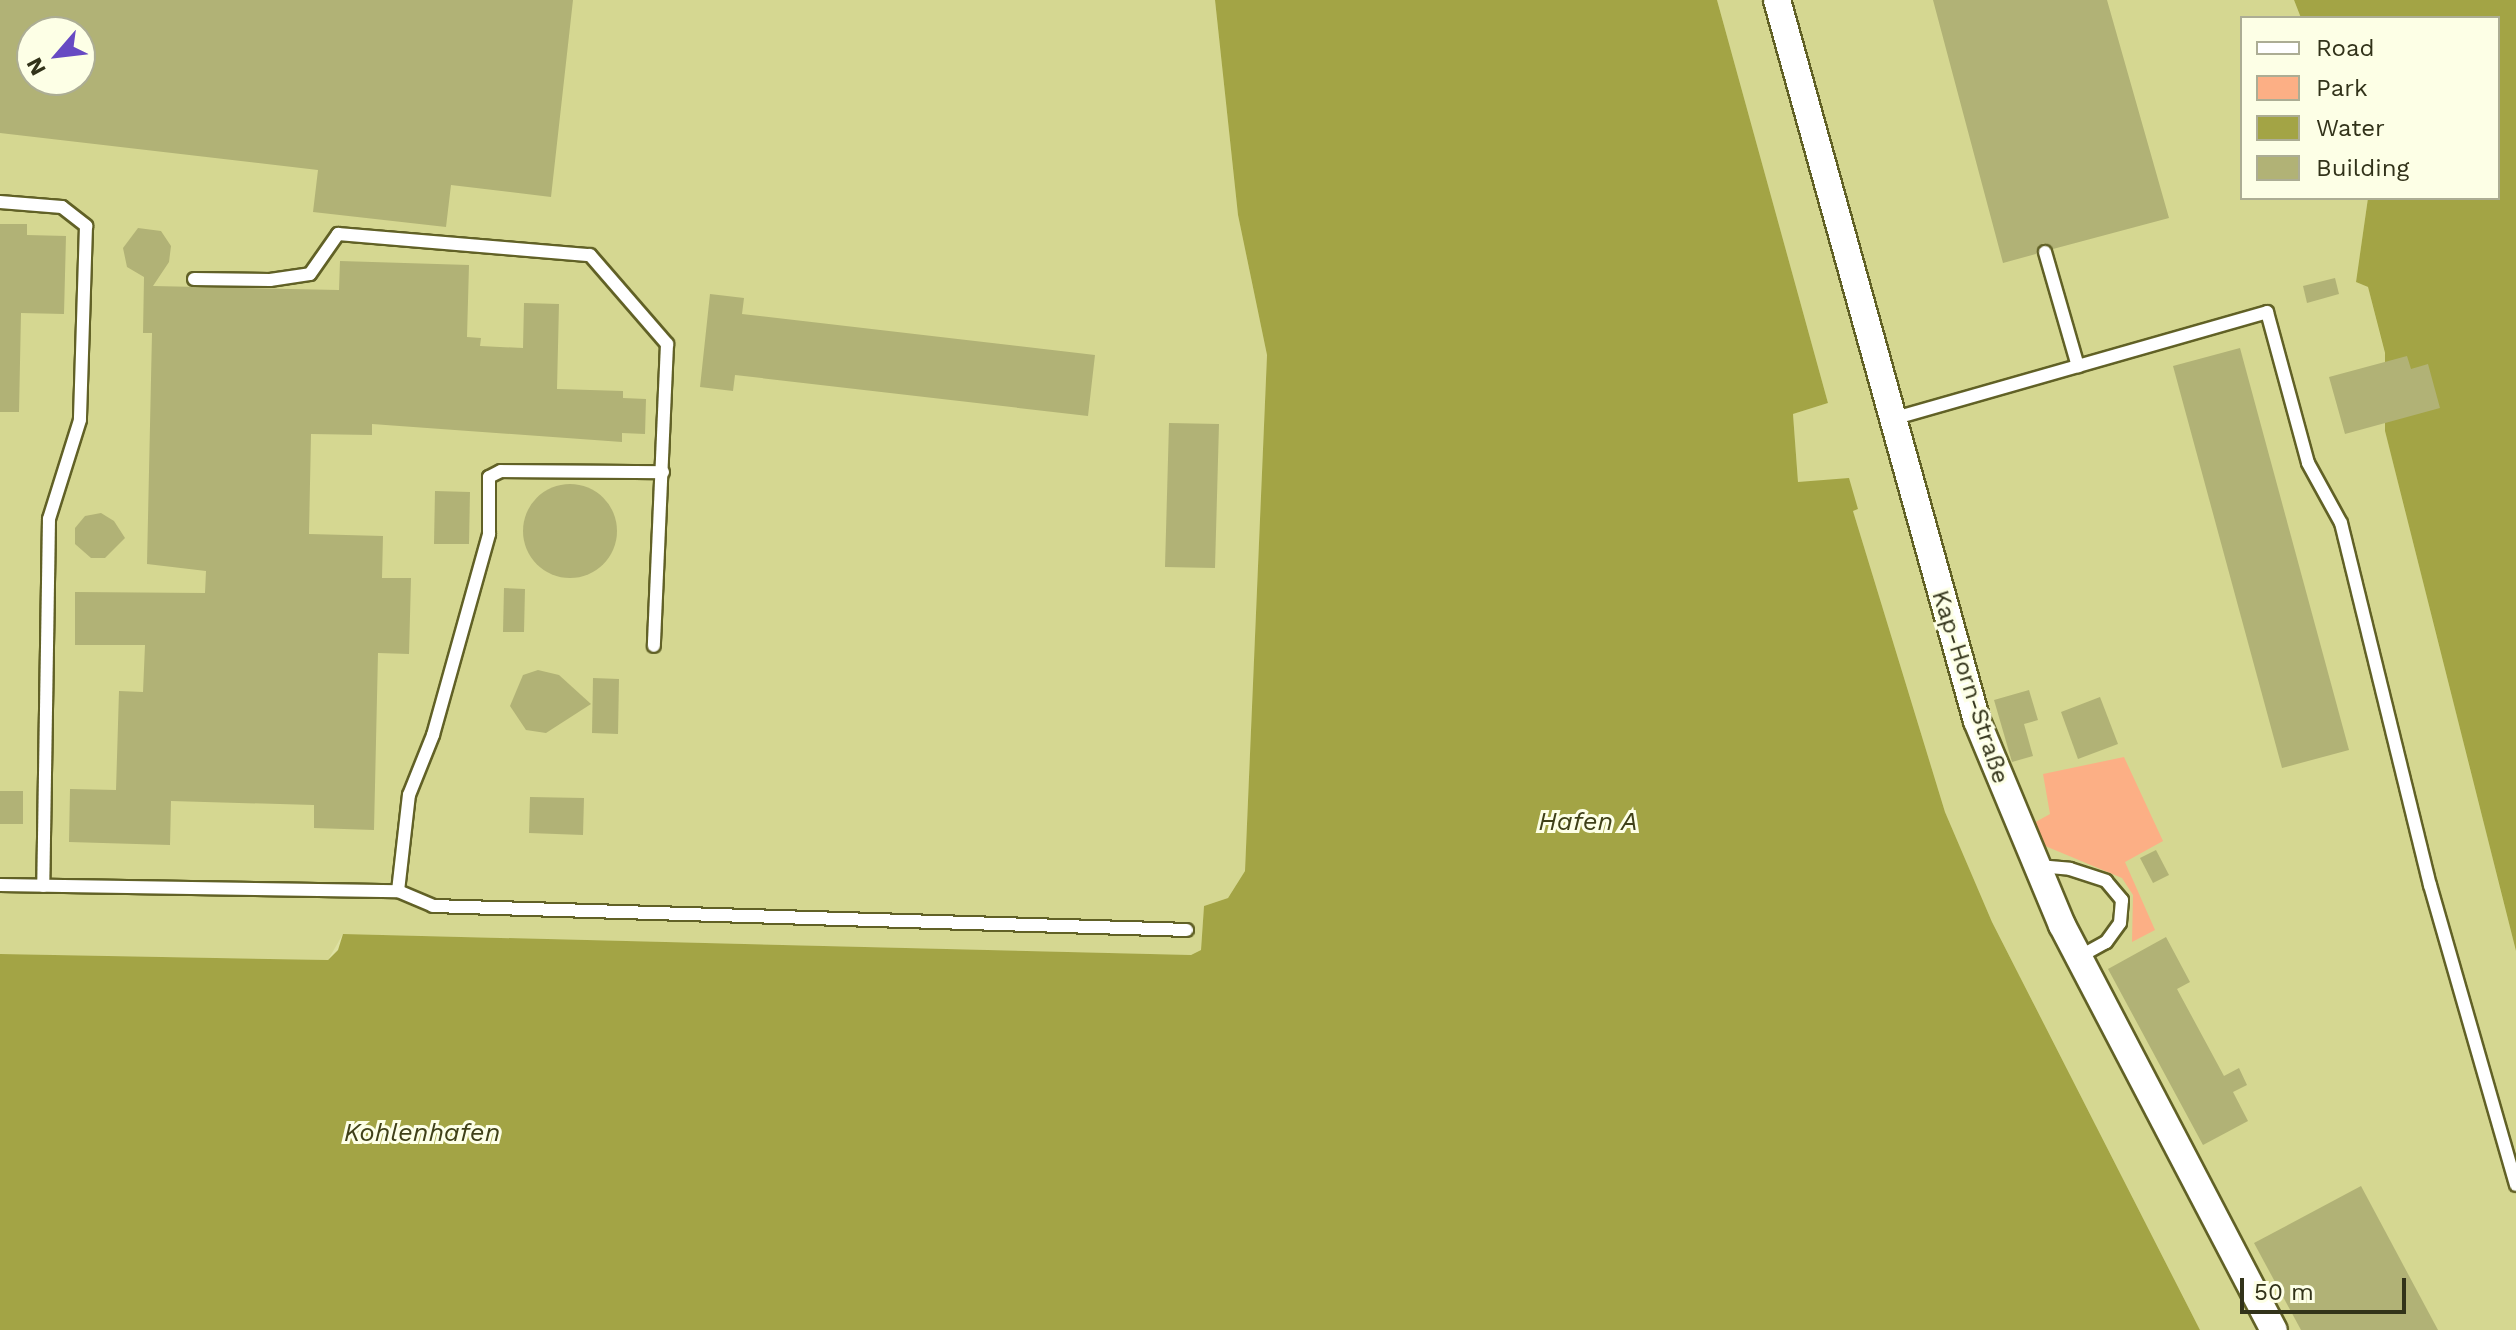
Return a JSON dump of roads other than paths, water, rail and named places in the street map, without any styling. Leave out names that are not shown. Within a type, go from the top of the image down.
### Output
[{"type":"street","name":"Kap-Horn-Straße","points":[[1777,0],[1890,420],[1977,721],[2034,865],[2274,1330]]},
{"type":"lane","points":[[0,202],[62,207],[86,226],[80,420],[49,519],[43,886]]},
{"type":"lane","points":[[194,279],[270,280],[310,274],[338,234],[590,255],[667,344],[654,646]]},
{"type":"lane","points":[[2045,252],[2078,366]]},
{"type":"lane","points":[[1890,420],[2267,312],[2308,463],[2341,523],[2430,885],[2516,1185]]},
{"type":"lane","points":[[398,891],[409,795],[433,735],[489,534],[489,477],[501,471],[663,472]]},
{"type":"lane","points":[[2034,865],[2070,869],[2106,881],[2122,900],[2120,923],[2106,942],[2079,957]]},
{"type":"lane","points":[[0,885],[398,891],[433,906],[1187,930]]},
{"type":"water","points":[[1215,0],[1717,0],[1828,403],[1793,414],[1798,482],[1849,478],[1858,509],[1853,511],[1945,812],[1992,922],[2200,1330],[0,1330],[0,954],[328,960],[338,950],[343,934],[1191,955],[1201,950],[1204,906],[1228,898],[1245,871],[1267,355],[1238,215]]},
{"type":"water","points":[[2294,0],[2516,0],[2516,951],[2385,431],[2385,353],[2368,287],[2356,282],[2368,200],[2500,200],[2500,16],[2300,16]]},
{"type":"water label","name":"Hafen A","points":[[1588,822]]},
{"type":"water label","name":"Kohlenhafen","points":[[422,1133]]}]
